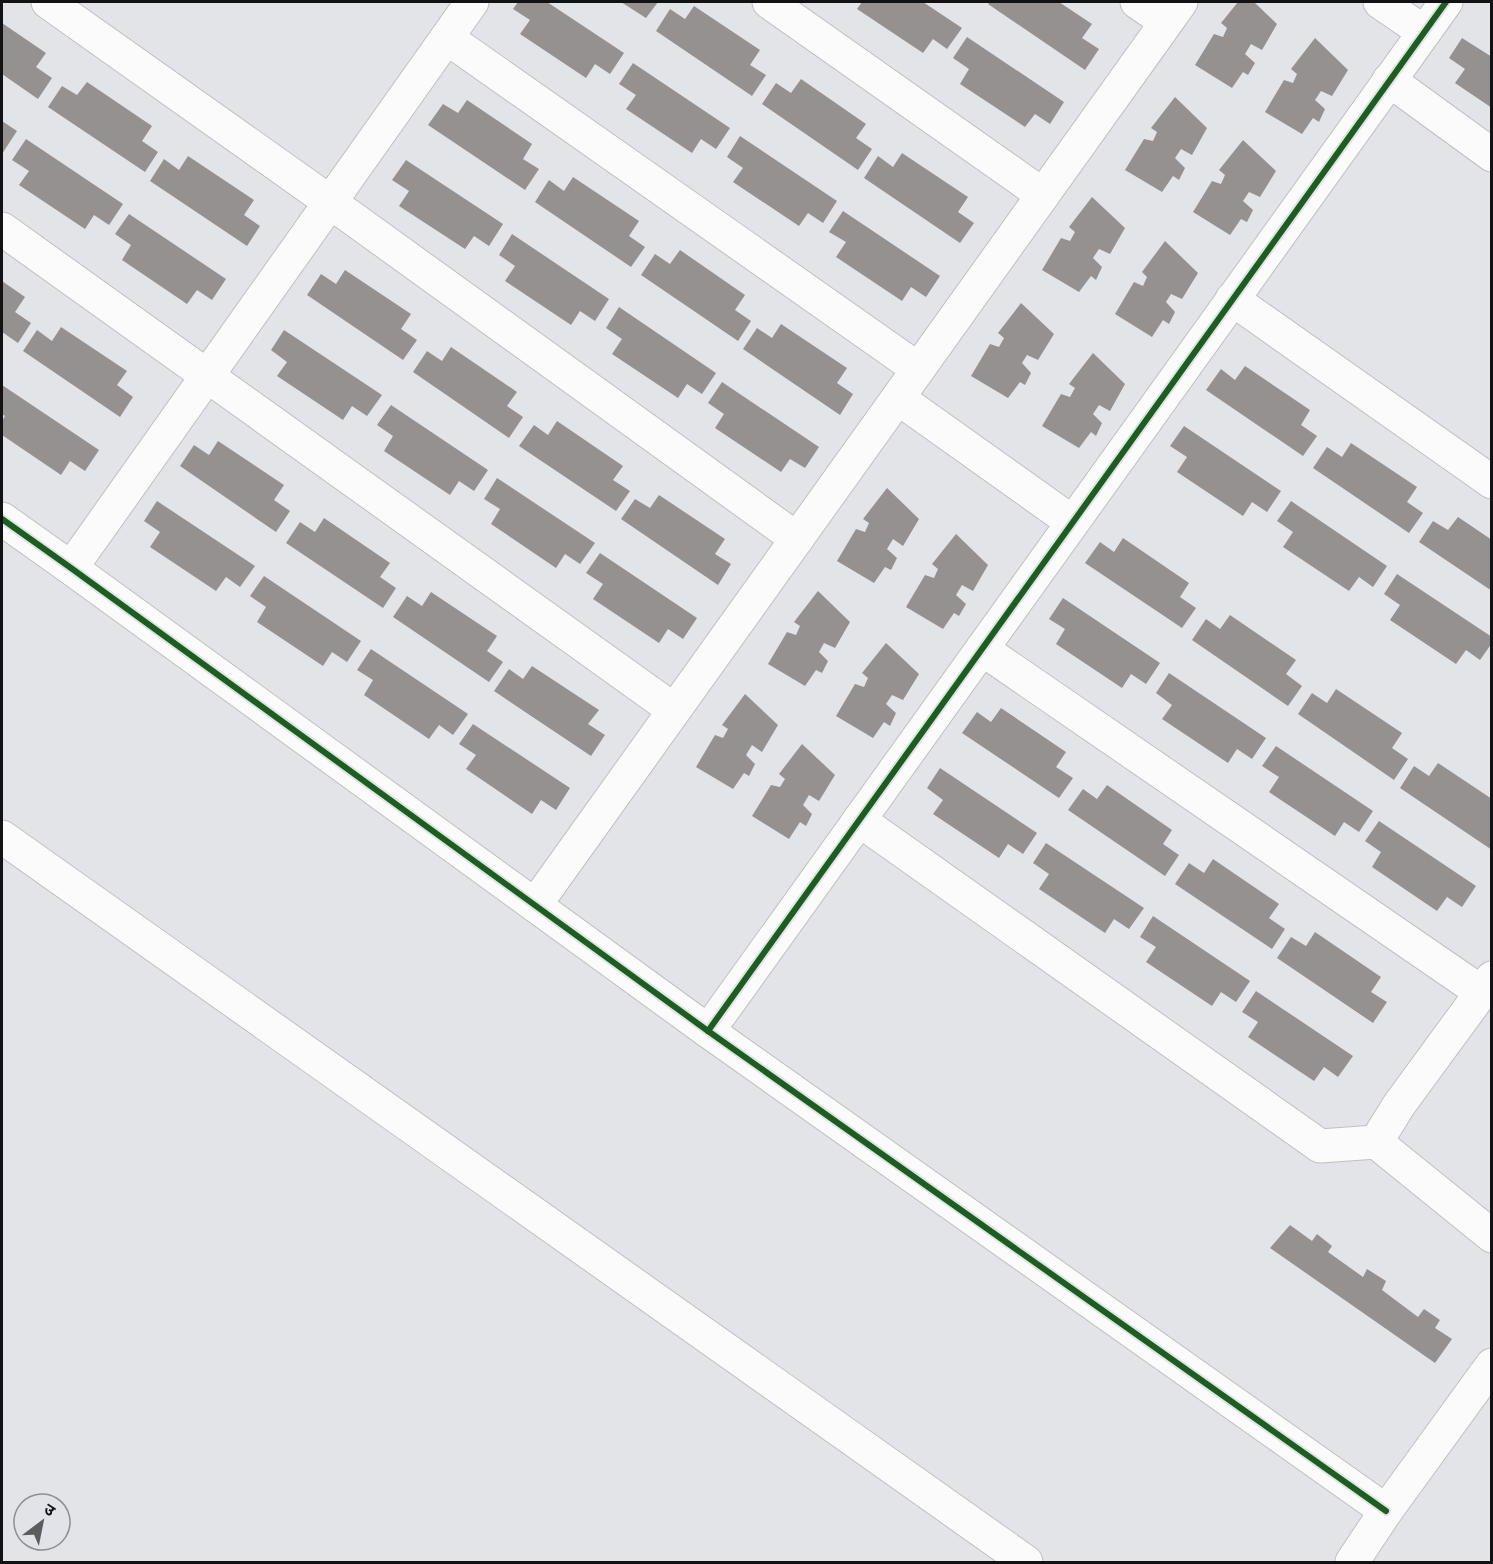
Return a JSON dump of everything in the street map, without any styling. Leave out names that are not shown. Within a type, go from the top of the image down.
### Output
[{"type":"street","points":[[48,2],[797,538]]},
{"type":"street","points":[[71,568],[472,2]]},
{"type":"street","points":[[769,2],[1043,195]]},
{"type":"street","points":[[535,905],[1174,12],[1137,2]]},
{"type":"street","points":[[1380,2],[1424,32]]},
{"type":"street","points":[[708,1031],[1446,2]]},
{"type":"street","points":[[447,38],[918,369]]},
{"type":"street","points":[[1389,80],[1491,155]]},
{"type":"street","points":[[2,229],[674,710]]},
{"type":"street","points":[[1232,299],[1491,482]]},
{"type":"street","points":[[898,398],[1072,522]]},
{"type":"street","points":[[2,519],[708,1031],[1386,1511]]},
{"type":"street","points":[[982,649],[1486,985],[1376,1142]]},
{"type":"street","points":[[859,820],[1320,1146],[1376,1142],[1491,1236]]},
{"type":"street","points":[[2,837],[1026,1563]]},
{"type":"street","points":[[2,864],[987,1563]]},
{"type":"street","points":[[1352,1563],[1386,1511],[1491,1368]]},
{"type":"building","points":[[518,2],[547,2],[624,53],[610,74],[595,64],[586,78],[520,34],[530,20],[513,9]]},
{"type":"building","points":[[621,2],[658,2],[646,18]]},
{"type":"building","points":[[862,2],[923,2],[962,28],[947,49],[933,39],[923,53],[857,9]]},
{"type":"building","points":[[990,2],[1059,2],[1092,24],[1082,38],[1099,49],[1085,70],[988,4]]},
{"type":"building","points":[[1238,2],[1254,2],[1277,24],[1262,50],[1251,44],[1245,54],[1255,63],[1248,75],[1243,72],[1232,88],[1195,65],[1214,34],[1223,37],[1227,28],[1221,23]]},
{"type":"building","points":[[694,6],[760,50],[750,65],[766,75],[752,96],[656,31],[670,9],[685,19]]},
{"type":"building","points":[[2,23],[46,53],[36,67],[52,78],[38,99],[2,74]]},
{"type":"building","points":[[967,37],[1064,102],[1050,124],[1035,114],[1025,127],[960,84],[969,69],[953,58]]},
{"type":"building","points":[[1315,38],[1348,70],[1332,96],[1321,91],[1315,100],[1325,109],[1319,122],[1313,118],[1302,134],[1265,112],[1284,80],[1293,83],[1297,74],[1291,69]]},
{"type":"building","points":[[1462,38],[1492,57],[1492,108],[1455,83],[1465,69],[1449,58]]},
{"type":"building","points":[[633,63],[730,128],[716,149],[701,139],[692,153],[626,109],[636,95],[619,84]]},
{"type":"building","points":[[801,79],[866,124],[856,138],[872,149],[858,170],[762,104],[776,83],[791,93]]},
{"type":"building","points":[[87,82],[152,126],[142,141],[158,152],[145,172],[48,107],[62,86],[77,95]]},
{"type":"building","points":[[1175,97],[1207,128],[1192,155],[1181,149],[1175,158],[1185,168],[1179,180],[1173,176],[1162,192],[1125,170],[1144,139],[1153,141],[1157,132],[1151,128]]},
{"type":"building","points":[[467,100],[532,144],[523,159],[539,169],[525,190],[428,125],[443,104],[458,113]]},
{"type":"building","points":[[2,121],[17,131],[2,154]]},
{"type":"building","points":[[740,136],[837,201],[823,223],[808,213],[799,226],[733,182],[743,168],[727,157]]},
{"type":"building","points":[[26,139],[123,204],[109,225],[94,215],[85,229],[19,185],[29,171],[12,160]]},
{"type":"building","points":[[1243,140],[1276,171],[1260,197],[1249,192],[1243,201],[1253,210],[1247,222],[1241,219],[1230,235],[1193,212],[1212,181],[1221,184],[1225,175],[1219,170]]},
{"type":"building","points":[[902,153],[968,197],[958,212],[974,223],[960,243],[864,178],[878,156],[893,167]]},
{"type":"building","points":[[188,156],[254,200],[244,215],[260,226],[247,246],[150,181],[164,159],[179,170]]},
{"type":"building","points":[[406,160],[503,224],[489,246],[474,236],[465,249],[399,206],[409,191],[392,180]]},
{"type":"building","points":[[573,177],[639,221],[629,236],[645,247],[631,267],[535,202],[549,180],[564,191]]},
{"type":"building","points":[[1092,197],[1125,228],[1110,254],[1099,249],[1093,258],[1102,267],[1096,280],[1091,276],[1079,292],[1042,270],[1061,238],[1070,241],[1075,232],[1069,227]]},
{"type":"building","points":[[843,211],[940,276],[926,297],[911,287],[902,301],[836,257],[846,242],[829,232]]},
{"type":"building","points":[[129,214],[226,279],[212,300],[197,290],[187,304],[122,260],[131,245],[115,234]]},
{"type":"building","points":[[512,234],[609,299],[595,321],[580,311],[571,325],[505,281],[515,266],[499,255]]},
{"type":"building","points":[[1165,241],[1198,273],[1182,299],[1171,294],[1166,302],[1175,312],[1169,324],[1163,320],[1152,337],[1115,314],[1134,282],[1143,286],[1147,277],[1142,272]]},
{"type":"building","points":[[680,250],[745,295],[735,310],[751,321],[738,341],[641,275],[655,254],[670,264]]},
{"type":"building","points":[[345,270],[411,314],[401,329],[417,340],[403,360],[307,295],[321,274],[336,284]]},
{"type":"building","points":[[2,281],[25,297],[15,312],[31,323],[18,343],[2,332]]},
{"type":"building","points":[[1021,303],[1054,334],[1038,360],[1027,355],[1022,363],[1031,373],[1025,385],[1020,382],[1008,398],[971,376],[990,344],[999,347],[1004,338],[998,333]]},
{"type":"building","points":[[619,307],[716,373],[702,394],[687,384],[678,398],[612,354],[622,339],[606,328]]},
{"type":"building","points":[[781,324],[847,368],[837,383],[853,394],[840,415],[743,349],[757,328],[772,338]]},
{"type":"building","points":[[61,327],[127,371],[117,385],[133,397],[120,417],[23,351],[37,330],[52,341]]},
{"type":"building","points":[[284,330],[382,395],[367,416],[352,406],[343,420],[277,376],[287,362],[271,350]]},
{"type":"building","points":[[451,347],[517,392],[507,406],[523,417],[509,438],[413,372],[427,351],[442,361]]},
{"type":"building","points":[[1093,353],[1125,384],[1110,411],[1099,405],[1093,414],[1102,423],[1096,436],[1091,432],[1079,448],[1042,426],[1061,394],[1070,397],[1075,388],[1069,384]]},
{"type":"building","points":[[1245,366],[1310,410],[1301,425],[1317,436],[1303,456],[1206,390],[1221,369],[1235,380]]},
{"type":"building","points":[[722,382],[819,447],[805,468],[790,459],[781,472],[715,428],[724,414],[708,403]]},
{"type":"building","points":[[2,385],[99,450],[85,471],[70,461],[61,475],[2,435],[2,421],[5,416],[2,414]]},
{"type":"building","points":[[391,405],[488,470],[474,491],[459,481],[450,495],[384,451],[393,436],[377,425]]},
{"type":"building","points":[[557,421],[623,466],[613,480],[630,491],[616,511],[519,446],[534,425],[548,435]]},
{"type":"building","points":[[1184,426],[1281,491],[1267,512],[1252,502],[1243,516],[1177,472],[1187,457],[1170,446]]},
{"type":"building","points":[[218,441],[284,485],[274,500],[290,511],[276,532],[180,466],[194,445],[209,455]]},
{"type":"building","points":[[1351,443],[1417,487],[1407,502],[1423,513],[1409,533],[1313,468],[1327,447],[1342,457]]},
{"type":"building","points":[[497,478],[595,543],[580,564],[565,554],[556,568],[491,524],[500,509],[484,499]]},
{"type":"building","points":[[887,488],[919,519],[903,546],[893,539],[887,549],[897,558],[891,570],[885,567],[874,583],[837,561],[856,529],[865,532],[869,523],[863,519]]},
{"type":"building","points":[[659,495],[725,539],[715,554],[731,564],[718,585],[621,519],[635,499],[650,508]]},
{"type":"building","points":[[157,501],[255,566],[240,587],[226,577],[216,591],[150,547],[160,532],[144,521]]},
{"type":"building","points":[[1291,501],[1387,566],[1373,587],[1359,577],[1349,591],[1283,547],[1293,532],[1277,521]]},
{"type":"building","points":[[1458,517],[1492,540],[1492,591],[1419,542],[1433,521],[1448,530]]},
{"type":"building","points":[[324,518],[390,563],[380,577],[396,588],[383,608],[286,543],[300,522],[315,532]]},
{"type":"building","points":[[956,534],[988,565],[973,591],[962,585],[956,595],[966,604],[959,616],[954,613],[943,629],[906,607],[925,575],[934,578],[938,569],[932,564]]},
{"type":"building","points":[[1123,538],[1189,583],[1180,597],[1196,608],[1182,628],[1085,563],[1100,542],[1114,552]]},
{"type":"building","points":[[600,553],[697,618],[683,639],[668,629],[659,643],[593,599],[603,584],[586,573]]},
{"type":"building","points":[[1397,574],[1492,637],[1492,643],[1480,660],[1466,650],[1456,664],[1390,620],[1400,605],[1384,594]]},
{"type":"building","points":[[264,576],[361,641],[347,662],[332,652],[323,666],[257,622],[266,607],[250,596]]},
{"type":"building","points":[[818,591],[850,622],[835,648],[824,643],[819,652],[828,661],[822,673],[816,670],[805,686],[768,664],[787,632],[796,635],[800,626],[794,622]]},
{"type":"building","points":[[431,592],[497,636],[487,651],[503,662],[489,682],[393,617],[407,596],[422,606]]},
{"type":"building","points":[[1063,598],[1160,663],[1146,684],[1131,674],[1122,688],[1056,644],[1065,629],[1049,619]]},
{"type":"building","points":[[1230,615],[1296,660],[1286,674],[1302,686],[1288,706],[1192,640],[1206,619],[1220,629]]},
{"type":"building","points":[[886,643],[919,674],[903,700],[892,695],[886,704],[896,713],[890,726],[884,722],[873,738],[836,716],[855,684],[864,687],[868,678],[862,673]]},
{"type":"building","points":[[371,649],[468,714],[453,735],[439,725],[429,739],[364,695],[373,680],[357,670]]},
{"type":"building","points":[[532,666],[599,710],[588,724],[605,735],[591,756],[494,691],[509,669],[523,679]]},
{"type":"building","points":[[1169,673],[1266,738],[1252,759],[1237,749],[1228,763],[1162,719],[1172,705],[1156,693]]},
{"type":"building","points":[[1336,689],[1402,733],[1392,748],[1408,759],[1394,780],[1298,714],[1312,693],[1327,703]]},
{"type":"building","points":[[745,694],[778,725],[762,752],[752,745],[746,755],[755,764],[749,776],[744,773],[733,789],[696,767],[715,735],[723,738],[728,729],[722,725]]},
{"type":"building","points":[[1001,708],[1066,752],[1056,767],[1073,778],[1059,798],[962,733],[977,712],[991,722]]},
{"type":"building","points":[[473,724],[570,788],[556,810],[541,800],[532,814],[466,769],[476,755],[459,744]]},
{"type":"building","points":[[802,744],[835,775],[819,801],[809,795],[803,805],[812,814],[806,826],[800,822],[789,839],[752,816],[771,785],[780,787],[785,779],[779,774]]},
{"type":"building","points":[[1276,746],[1373,811],[1359,832],[1344,822],[1335,836],[1269,792],[1279,777],[1262,766]]},
{"type":"building","points":[[1438,763],[1492,799],[1492,850],[1400,788],[1414,766],[1429,776]]},
{"type":"building","points":[[940,768],[1037,833],[1023,854],[1008,844],[999,858],[933,814],[943,800],[927,788]]},
{"type":"building","points":[[1107,785],[1172,830],[1163,844],[1179,855],[1165,876],[1068,810],[1083,789],[1097,799]]},
{"type":"building","points":[[1379,821],[1476,886],[1462,907],[1447,897],[1437,911],[1372,867],[1381,852],[1365,841]]},
{"type":"building","points":[[1046,843],[1144,908],[1129,929],[1114,919],[1105,933],[1039,889],[1049,874],[1033,863]]},
{"type":"building","points":[[1213,859],[1279,904],[1269,918],[1285,929],[1272,949],[1175,884],[1189,863],[1204,873]]},
{"type":"building","points":[[1153,916],[1250,981],[1236,1002],[1221,992],[1212,1006],[1146,962],[1156,947],[1140,937]]},
{"type":"building","points":[[1315,932],[1381,977],[1371,992],[1387,1002],[1373,1023],[1277,958],[1291,937],[1306,946]]},
{"type":"building","points":[[1256,991],[1353,1056],[1338,1077],[1324,1067],[1314,1081],[1248,1037],[1258,1022],[1242,1012]]},
{"type":"building","points":[[1290,1225],[1312,1241],[1317,1234],[1332,1246],[1328,1252],[1363,1277],[1367,1269],[1386,1281],[1382,1290],[1418,1317],[1424,1309],[1440,1320],[1435,1328],[1452,1339],[1435,1363],[1270,1248]]},
{"type":"cycle path","points":[[708,1031],[1446,2]]},
{"type":"cycle path","points":[[2,519],[708,1031],[1386,1511]]}]
